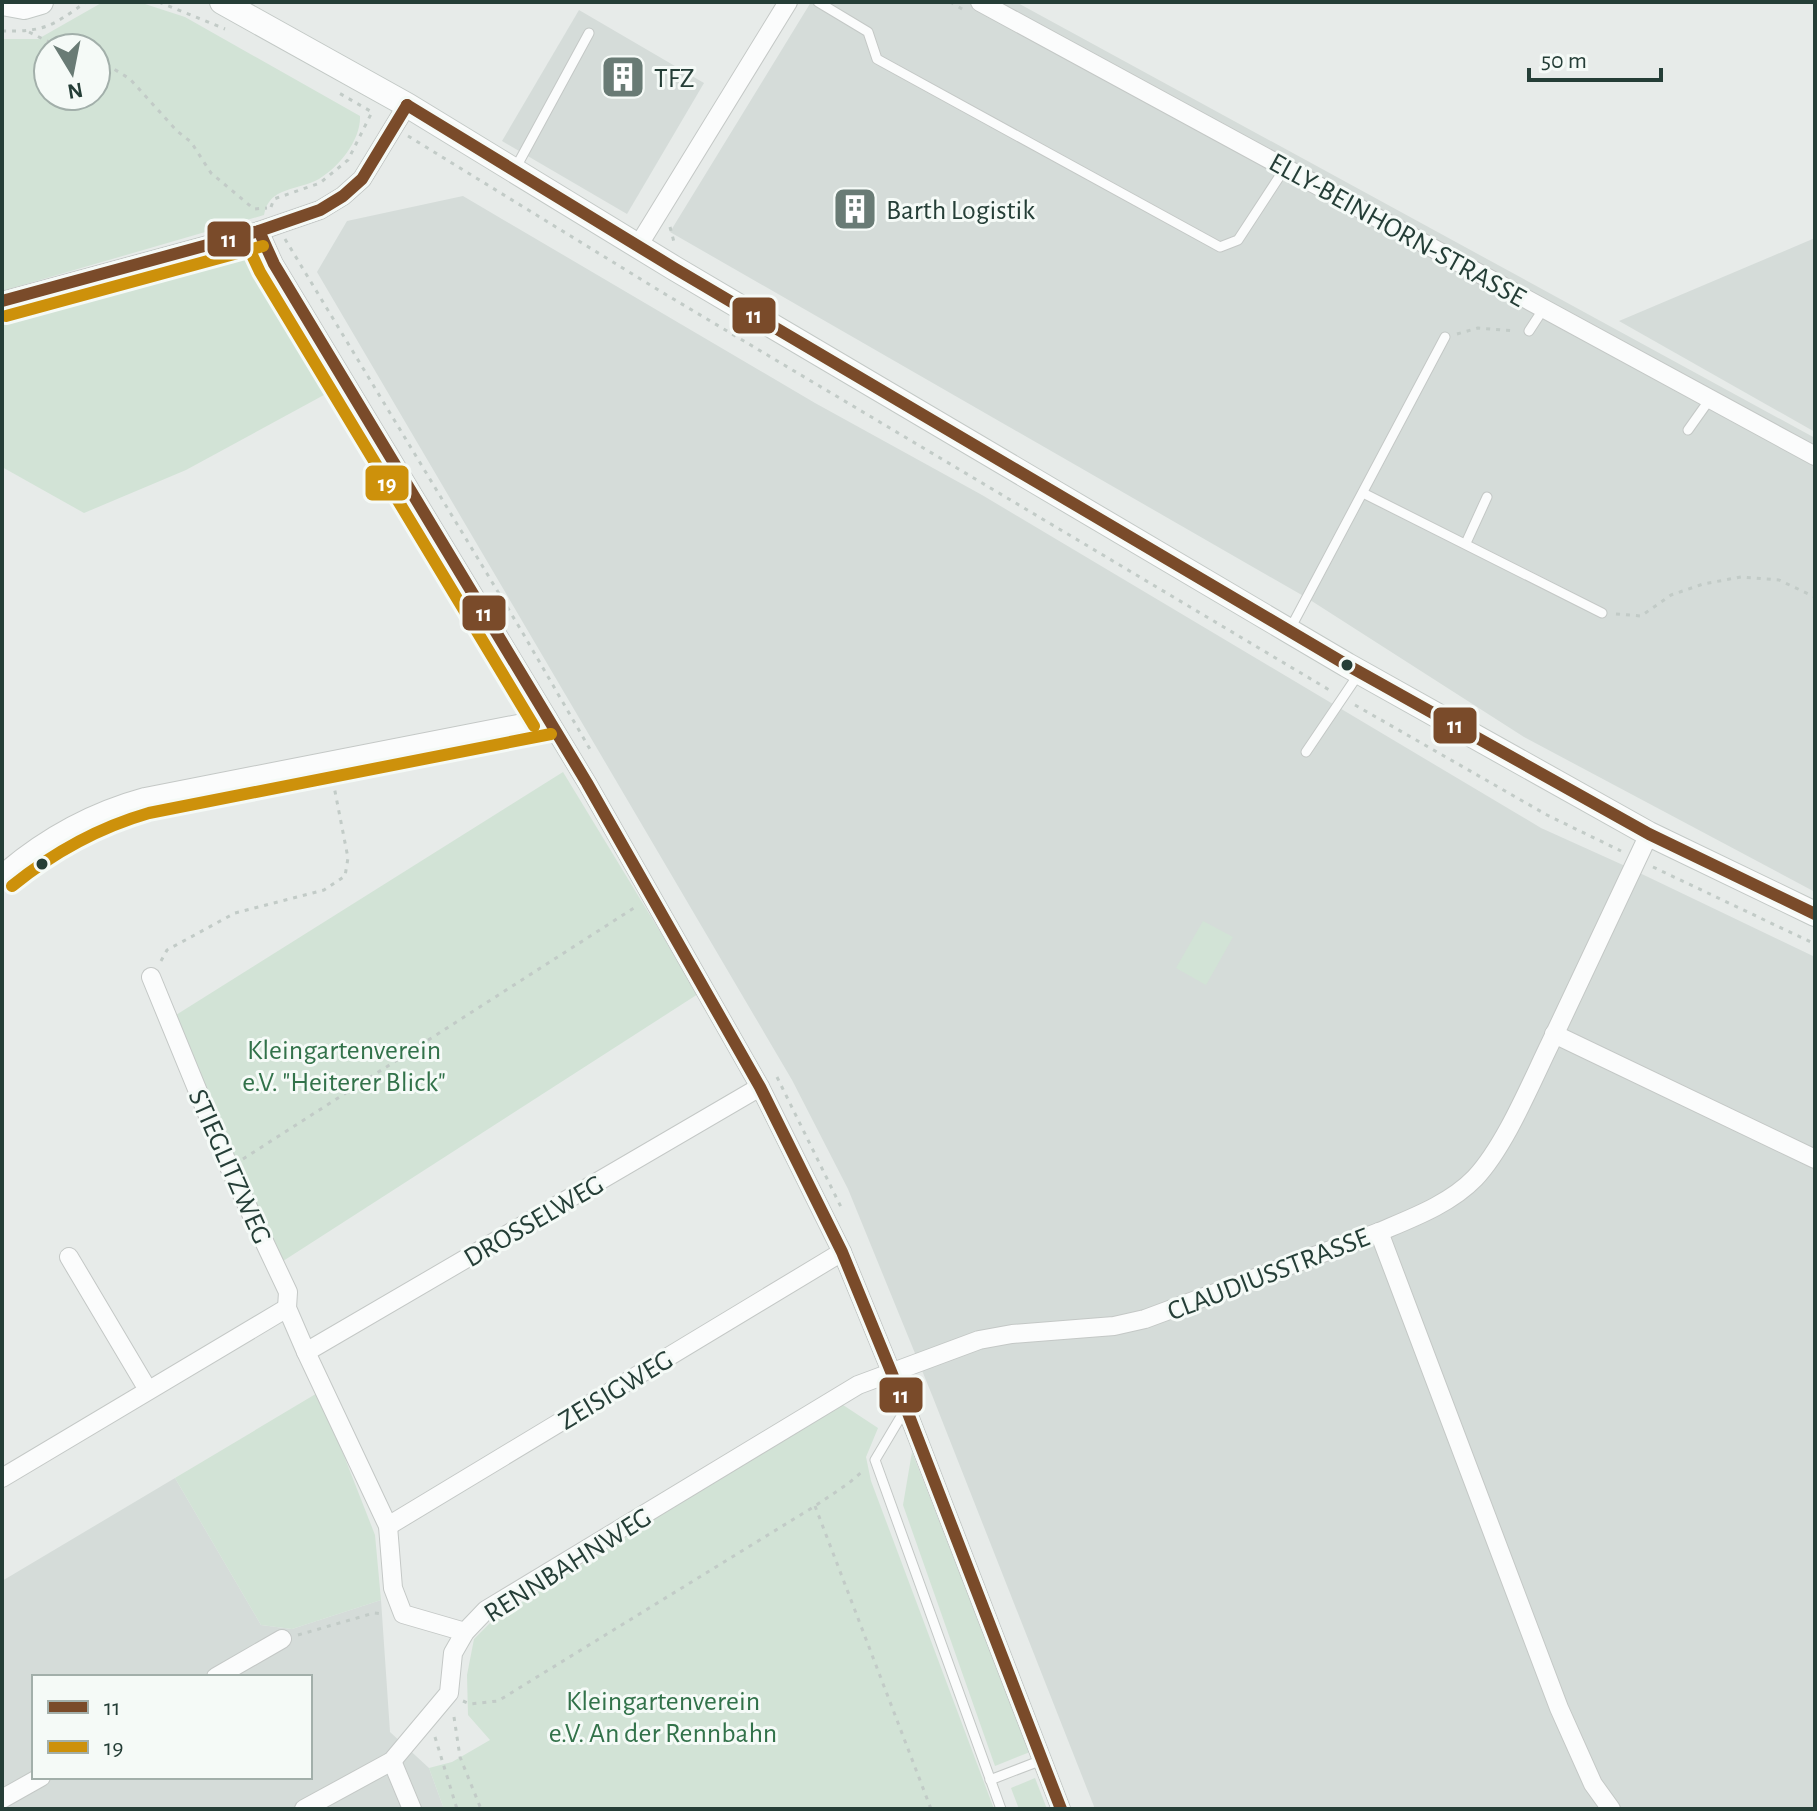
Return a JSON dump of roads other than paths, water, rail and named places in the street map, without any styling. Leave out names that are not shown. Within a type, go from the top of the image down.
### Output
[{"type":"main road","points":[[2,3],[24,7],[41,2]]},
{"type":"main road","points":[[222,2],[407,105],[638,246],[1360,672],[1649,834],[1815,914]]},
{"type":"street","points":[[638,246],[788,2]]},
{"type":"street","name":"ELLY-BEINHORN-STRASSE","points":[[980,2],[1815,456]]},
{"type":"street","points":[[2,301],[259,231],[320,210],[362,179],[407,105]]},
{"type":"street","points":[[259,231],[274,264],[548,718],[760,1087],[842,1252],[906,1408],[1061,1809]]},
{"type":"street","points":[[2,874],[31,849],[88,815],[110,806],[548,718]]},
{"type":"street","name":"CLAUDIUSSTRASSE","points":[[891,1372],[979,1340],[1012,1334],[1114,1326],[1145,1319],[1379,1232],[1418,1216],[1454,1195],[1474,1179],[1491,1157],[1554,1034],[1649,834]]},
{"type":"street","name":"STIEGLITZWEG","points":[[151,977],[229,1167],[288,1292],[287,1308],[388,1526],[393,1588],[403,1614],[465,1632]]},
{"type":"street","points":[[1554,1034],[1815,1159]]},
{"type":"street","name":"DROSSELWEG","points":[[306,1352],[760,1087]]},
{"type":"street","points":[[1379,1232],[1559,1708],[1593,1784],[1611,1809]]},
{"type":"street","name":"ZEISIGWEG","points":[[388,1526],[842,1252]]},
{"type":"street","points":[[69,1257],[148,1390]]},
{"type":"street","points":[[5,1471],[287,1308]]},
{"type":"street","name":"RENNBAHNWEG","points":[[392,1761],[449,1693],[453,1653],[465,1632],[486,1610],[858,1385],[891,1372]]},
{"type":"street","points":[[219,1675],[282,1639]]},
{"type":"street","points":[[304,1809],[392,1761],[412,1809]]},
{"type":"street","points":[[2,1799],[37,1779]]},
{"type":"lane","points":[[818,2],[868,32],[877,59],[1220,247],[1238,240],[1285,168]]},
{"type":"lane","points":[[514,171],[589,33]]},
{"type":"lane","points":[[1529,331],[1544,308]]},
{"type":"lane","points":[[1289,631],[1445,337]]},
{"type":"lane","points":[[1688,430],[1710,399]]},
{"type":"lane","points":[[1363,493],[1602,613]]},
{"type":"lane","points":[[1466,543],[1487,497]]},
{"type":"lane","points":[[1306,752],[1360,672]]},
{"type":"lane","points":[[906,1408],[875,1460],[1001,1809]]},
{"type":"lane","points":[[990,1780],[1042,1760]]},
{"type":"place","name":"TFZ","points":[[623,77]]},
{"type":"place","name":"Barth Logistik","points":[[855,209]]},
{"type":"park label","name":"Kleingartenverein e.V. \"Heiterer Blick\"","points":[[344,1065]]},
{"type":"park label","name":"Kleingartenverein e.V. An der Rennbahn","points":[[663,1716]]}]
